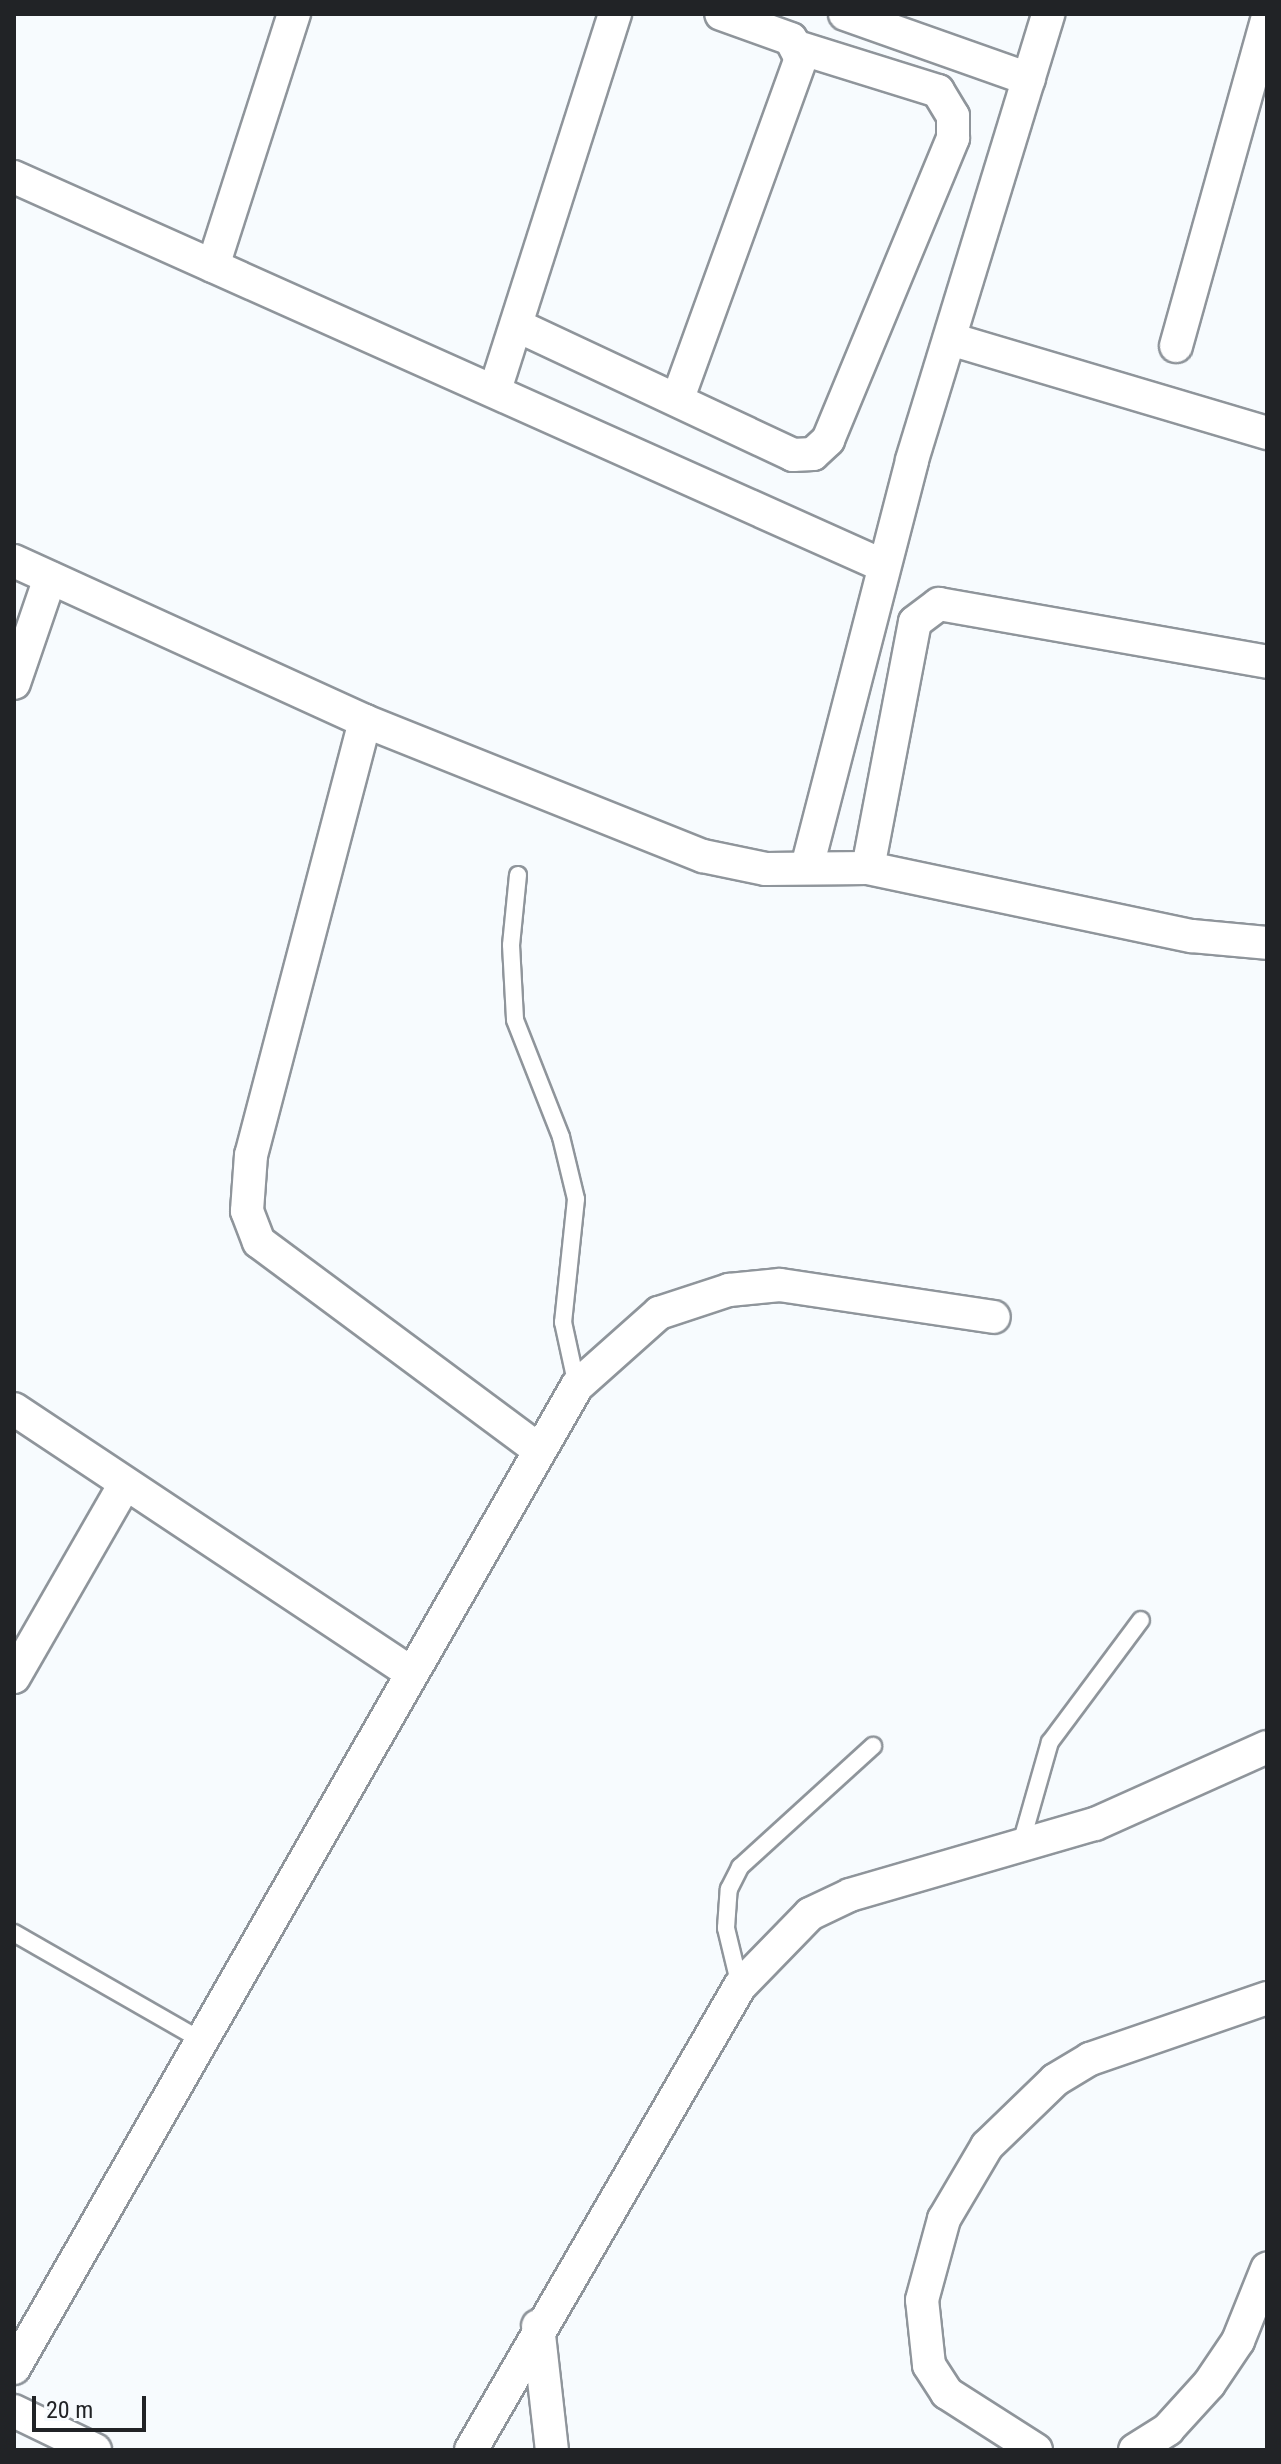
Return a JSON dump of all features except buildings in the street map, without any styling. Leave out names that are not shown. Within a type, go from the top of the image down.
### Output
[{"type":"street","points":[[213,266],[294,14]]},
{"type":"street","points":[[495,390],[518,326],[615,14]]},
{"type":"street","points":[[518,326],[678,398],[793,455],[813,454],[828,440],[953,138],[953,116],[938,91],[800,48],[721,14]]},
{"type":"street","points":[[845,14],[1029,79]]},
{"type":"street","points":[[807,867],[884,566],[1048,14]]},
{"type":"street","points":[[1176,346],[1267,20]]},
{"type":"street","points":[[678,398],[800,48]]},
{"type":"street","points":[[14,177],[884,566]]},
{"type":"street","points":[[950,339],[1267,433]]},
{"type":"street","points":[[14,561],[365,721],[703,856],[766,869],[868,868],[1192,936],[1267,943]]},
{"type":"street","points":[[14,683],[50,578]]},
{"type":"street","points":[[868,868],[915,622],[939,604],[1267,662]]},
{"type":"street","points":[[365,721],[251,1155],[247,1211],[259,1242],[538,1449]]},
{"type":"street","points":[[14,2368],[408,1671],[577,1386],[659,1313],[729,1290],[780,1285],[994,1317]]},
{"type":"street","points":[[14,1409],[124,1486],[408,1671]]},
{"type":"street","points":[[14,1677],[124,1486]]},
{"type":"street","points":[[471,2450],[538,2326],[740,1986],[810,1914],[850,1895],[1019,1849],[1095,1824],[1267,1747]]},
{"type":"street","points":[[1036,2450],[947,2393],[929,2365],[922,2300],[944,2219],[987,2146],[1055,2080],[1090,2059],[1267,1998]]},
{"type":"street","points":[[1135,2450],[1168,2429],[1209,2384],[1238,2341],[1267,2269]]},
{"type":"street","points":[[538,2326],[552,2450]]},
{"type":"street","points":[[14,2411],[95,2450]]},
{"type":"lane","points":[[518,875],[511,945],[515,1020],[571,1165],[576,1199],[563,1322],[577,1386]]},
{"type":"lane","points":[[1019,1849],[1050,1742],[1141,1620]]},
{"type":"lane","points":[[740,1986],[726,1928],[729,1889],[740,1867],[873,1746]]},
{"type":"lane","points":[[14,1933],[201,2040]]}]
